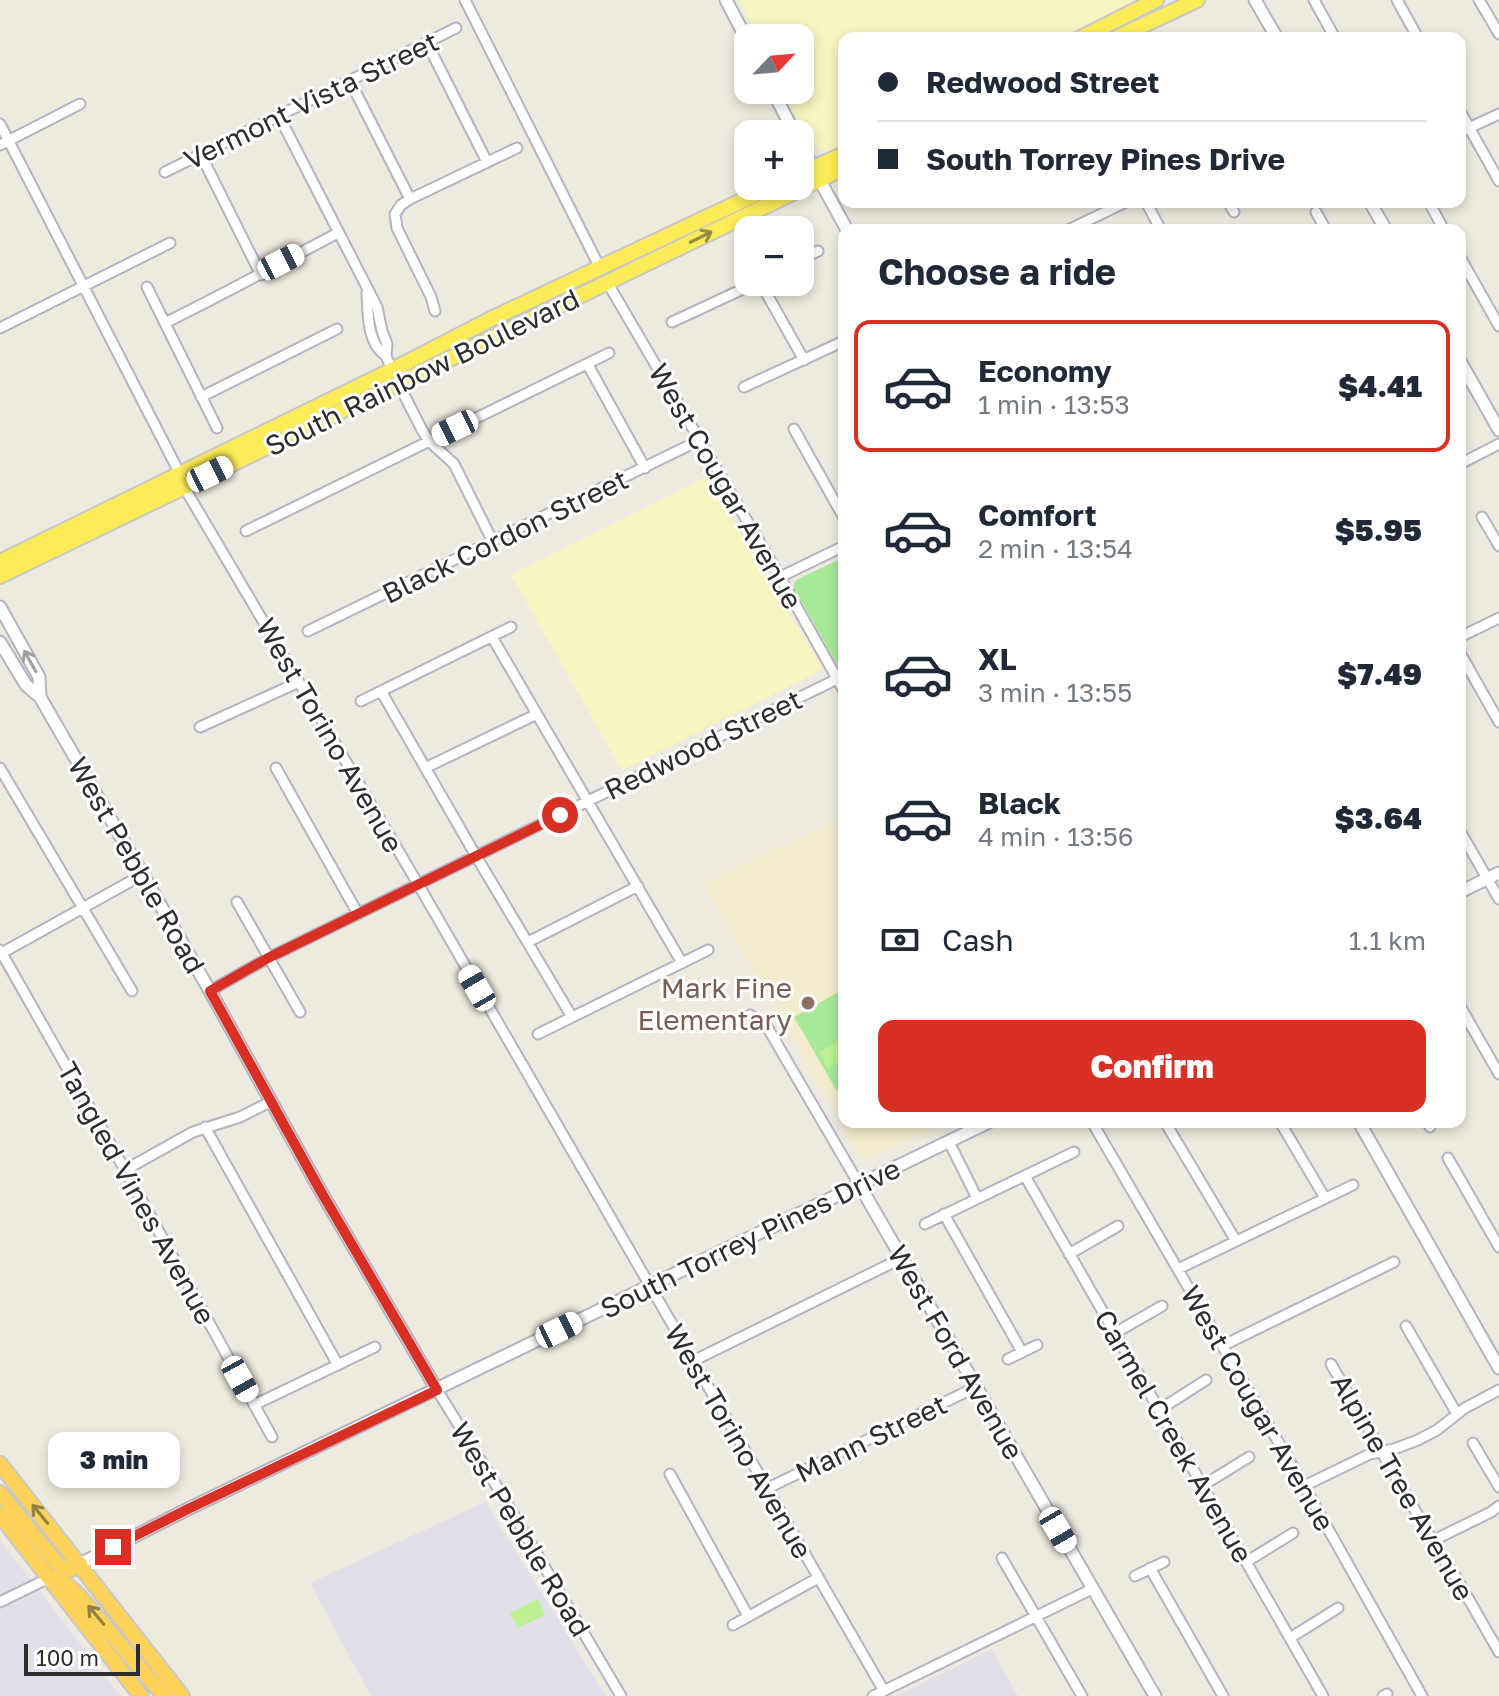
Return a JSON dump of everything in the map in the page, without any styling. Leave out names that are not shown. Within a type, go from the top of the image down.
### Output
[{"type":"highway","points":[[0,1464],[182,1696]]},
{"type":"highway","points":[[0,1493],[59,1566],[69,1570],[80,1564]]},
{"type":"highway","points":[[0,1515],[141,1696]]},
{"type":"highway","points":[[49,1578],[66,1583],[81,1598],[164,1696]]},
{"type":"main road","points":[[1095,32],[1156,0]]},
{"type":"main road","points":[[1128,32],[1197,0]]},
{"type":"main road","name":"South Rainbow Boulevard","points":[[814,172],[838,158]]},
{"type":"main road","name":"South Rainbow Boulevard","points":[[814,173],[838,169]]},
{"type":"main road","name":"South Rainbow Boulevard","points":[[0,576],[115,520],[216,463],[223,453],[491,319],[604,275],[663,238],[743,200]]},
{"type":"main road","name":"South Rainbow Boulevard","points":[[0,562],[335,414],[354,397],[386,381],[392,370],[539,315],[547,304],[757,200]]},
{"type":"street","name":"West Cougar Avenue","points":[[465,0],[604,275],[837,679]]},
{"type":"street","points":[[726,0],[739,24]]},
{"type":"street","points":[[1255,0],[1274,32]]},
{"type":"street","points":[[1314,0],[1332,32]]},
{"type":"street","points":[[1397,0],[1415,32]]},
{"type":"street","points":[[1479,0],[1499,34]]},
{"type":"street","name":"Vermont Vista Street","points":[[165,172],[456,28]]},
{"type":"street","points":[[427,43],[487,162]]},
{"type":"street","points":[[350,81],[410,199]]},
{"type":"street","points":[[4,143],[80,104]]},
{"type":"street","points":[[1466,130],[1499,114]]},
{"type":"street","points":[[279,116],[377,307],[392,370],[429,441],[454,464],[493,542]]},
{"type":"street","name":"West Torino Avenue","points":[[0,124],[4,143],[84,286],[182,480],[884,1691]]},
{"type":"street","points":[[1466,132],[1499,181]]},
{"type":"street","points":[[435,311],[397,228],[395,214],[410,199],[517,148]]},
{"type":"street","points":[[201,155],[261,275]]},
{"type":"street","points":[[814,180],[843,224]]},
{"type":"street","points":[[1083,224],[1114,208]]},
{"type":"street","points":[[1232,208],[1234,212]]},
{"type":"street","points":[[1316,212],[1323,224]]},
{"type":"street","points":[[165,323],[338,233]]},
{"type":"street","points":[[0,328],[170,243]]},
{"type":"street","points":[[814,253],[818,251]]},
{"type":"street","points":[[1466,268],[1499,326]]},
{"type":"street","points":[[147,287],[217,428]]},
{"type":"street","points":[[672,322],[734,293]]},
{"type":"street","points":[[767,296],[804,360]]},
{"type":"street","points":[[201,397],[337,329]]},
{"type":"street","points":[[744,387],[838,344]]},
{"type":"street","points":[[246,531],[609,353]]},
{"type":"street","points":[[588,365],[645,468]]},
{"type":"street","points":[[1466,379],[1499,430]]},
{"type":"street","points":[[794,429],[838,507]]},
{"type":"street","name":"Black Cordon Street","points":[[308,631],[700,440]]},
{"type":"street","points":[[1466,461],[1499,444]]},
{"type":"street","points":[[1482,517],[1499,546]]},
{"type":"street","points":[[780,577],[838,549]]},
{"type":"street","name":"West Pebble Road","points":[[0,607],[39,677],[40,697]]},
{"type":"street","points":[[1466,634],[1499,618]]},
{"type":"street","points":[[361,701],[511,627]]},
{"type":"street","points":[[492,637],[682,963]]},
{"type":"street","name":"West Pebble Road","points":[[0,642],[26,685],[40,697],[210,991],[320,1190],[621,1696]]},
{"type":"street","points":[[1466,664],[1499,722]]},
{"type":"street","name":"Redwood Street","points":[[210,991],[268,958],[837,679]]},
{"type":"street","points":[[200,727],[299,682]]},
{"type":"street","points":[[381,691],[572,1017]]},
{"type":"street","points":[[425,768],[537,714]]},
{"type":"street","points":[[0,768],[132,991]]},
{"type":"street","points":[[276,768],[358,914]]},
{"type":"street","points":[[1466,839],[1493,876],[1499,899]]},
{"type":"street","points":[[0,952],[142,875]]},
{"type":"street","points":[[1466,889],[1493,876]]},
{"type":"street","points":[[528,942],[638,886]]},
{"type":"street","points":[[237,902],[300,1012]]},
{"type":"street","points":[[538,1034],[708,950]]},
{"type":"street","name":"Tangled Vines Avenue","points":[[0,952],[272,1437]]},
{"type":"street","name":"West Ford Avenue","points":[[750,1015],[766,1025],[1155,1696]]},
{"type":"street","points":[[1466,1016],[1499,1074]]},
{"type":"street","points":[[125,1170],[181,1138],[240,1117],[270,1102]]},
{"type":"street","points":[[205,1127],[338,1365]]},
{"type":"street","name":"South Torrey Pines Drive","points":[[80,1564],[977,1128]]},
{"type":"street","name":"West Cougar Avenue","points":[[1096,1128],[1422,1696]]},
{"type":"street","points":[[1169,1128],[1236,1241]]},
{"type":"street","points":[[1284,1128],[1325,1198]]},
{"type":"street","points":[[1363,1128],[1495,1350],[1499,1368]]},
{"type":"street","points":[[949,1142],[977,1198]]},
{"type":"street","points":[[925,1224],[1074,1152]]},
{"type":"street","points":[[1448,1158],[1499,1247]]},
{"type":"street","name":"Carmel Creek Avenue","points":[[1025,1176],[1323,1696]]},
{"type":"street","points":[[1178,1269],[1353,1185]]},
{"type":"street","points":[[944,1214],[1022,1352]]},
{"type":"street","points":[[1069,1254],[1118,1226]]},
{"type":"street","points":[[693,1361],[902,1258]]},
{"type":"street","points":[[1222,1346],[1394,1262]]},
{"type":"street","points":[[1115,1333],[1162,1306]]},
{"type":"street","points":[[1406,1326],[1457,1414]]},
{"type":"street","points":[[1008,1359],[1037,1345]]},
{"type":"street","points":[[254,1405],[375,1347]]},
{"type":"street","name":"Alpine Tree Avenue","points":[[1331,1364],[1499,1652]]},
{"type":"street","points":[[1159,1410],[1206,1380]]},
{"type":"street","name":"Mann Street","points":[[766,1489],[976,1387]]},
{"type":"street","points":[[1304,1486],[1370,1454],[1418,1440],[1437,1430],[1465,1408],[1499,1390]]},
{"type":"street","points":[[1473,1443],[1499,1487]]},
{"type":"street","points":[[1202,1486],[1249,1457]]},
{"type":"street","points":[[670,1474],[748,1616]]},
{"type":"street","points":[[1432,1541],[1499,1506]]},
{"type":"street","points":[[1246,1562],[1293,1533]]},
{"type":"street","points":[[1002,1558],[1082,1696]]},
{"type":"street","points":[[1135,1576],[1164,1562]]},
{"type":"street","points":[[1150,1568],[1223,1696]]},
{"type":"street","points":[[0,1602],[49,1578]]},
{"type":"street","points":[[733,1625],[818,1578]]},
{"type":"street","points":[[873,1696],[1092,1589]]},
{"type":"street","points":[[1290,1638],[1338,1608]]},
{"type":"shaded area","name":"Mark Fine Elementary","points":[[838,819],[838,1118],[703,884]]},
{"type":"shaded area","name":"Mark Fine Elementary","points":[[844,1128],[932,1128],[863,1161]]},
{"type":"shaded area","points":[[485,1502],[606,1696],[371,1696],[310,1583]]},
{"type":"shaded area","points":[[0,1540],[121,1696],[0,1696]]},
{"type":"shaded area","points":[[991,1649],[1018,1696],[896,1696]]},
{"type":"green space","points":[[838,560],[838,666],[794,588],[798,579]]},
{"type":"green space","points":[[838,992],[838,1090],[837,1091],[794,1017]]},
{"type":"green space","points":[[838,1042],[838,1062],[828,1068],[819,1052]]},
{"type":"green space","points":[[538,1599],[545,1615],[518,1628],[510,1613]]},
{"type":"sand","points":[[739,0],[1135,0],[1071,32],[838,32],[838,149],[830,153],[814,147],[814,120],[798,120],[790,104],[814,104],[814,24],[751,24]]},
{"type":"sand","points":[[706,477],[823,669],[622,770],[511,575]]},
{"type":"place","name":"Mark Fine Elementary","points":[[808,1003]]},
{"type":"route","points":[[113,1547],[437,1390],[320,1190],[210,991],[268,958],[560,815]]}]
